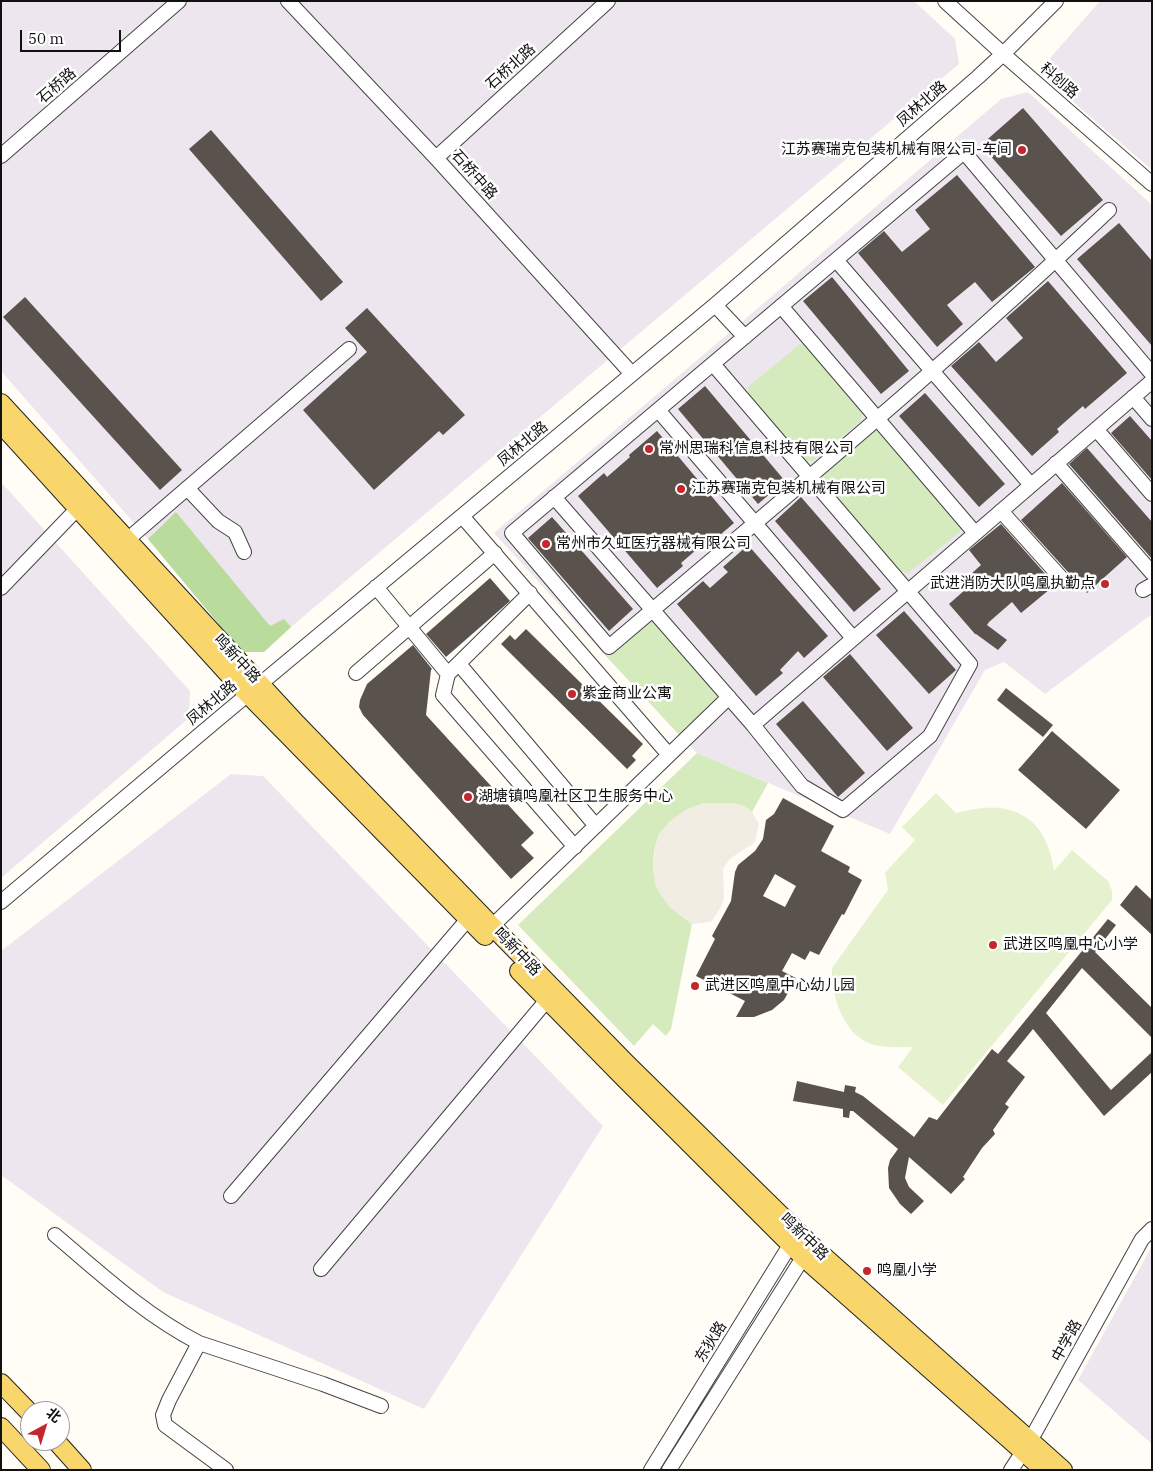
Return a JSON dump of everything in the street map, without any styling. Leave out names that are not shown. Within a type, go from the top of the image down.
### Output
[{"type":"main road","name":"鸣新中路","points":[[1,403],[122,544],[254,689],[468,919],[488,931],[546,1000],[807,1251],[1027,1446],[1063,1470]]},
{"type":"main road","name":"鸣新中路","points":[[1,424],[78,508],[122,544]]},
{"type":"main road","name":"鸣新中路","points":[[254,689],[488,931],[626,1062],[794,1238]]},
{"type":"main road","points":[[1,1383],[20,1403]]},
{"type":"main road","points":[[1,1427],[41,1470]]},
{"type":"main road","name":"鸣新中路","points":[[1027,1446],[1044,1470]]},
{"type":"main road","points":[[65,1451],[82,1470]]},
{"type":"street","name":"石桥路","points":[[1,156],[179,1]]},
{"type":"street","name":"石桥中路","points":[[288,1],[436,158],[632,374]]},
{"type":"street","name":"石桥北路","points":[[436,158],[608,1]]},
{"type":"street","name":"科创路","points":[[945,1],[1152,184]]},
{"type":"street","name":"凤林北路","points":[[1,902],[715,305],[1003,54],[1056,1]]},
{"type":"street","points":[[1109,210],[1056,261],[932,371],[608,647],[512,533],[964,152],[1056,261],[1152,374]]},
{"type":"street","points":[[836,260],[1031,485]]},
{"type":"street","points":[[715,305],[745,337]]},
{"type":"street","points":[[781,306],[975,534]]},
{"type":"street","points":[[122,544],[349,349]]},
{"type":"street","points":[[554,497],[729,697],[802,786],[843,810],[930,736],[970,664],[713,364]]},
{"type":"street","points":[[753,725],[1152,381]]},
{"type":"street","points":[[1133,397],[1152,419]]},
{"type":"street","points":[[658,410],[853,638]]},
{"type":"street","points":[[1096,429],[1152,494]]},
{"type":"street","points":[[1056,463],[1152,573]]},
{"type":"street","points":[[187,488],[218,521],[235,532],[244,552]]},
{"type":"street","points":[[1,588],[78,508]]},
{"type":"street","points":[[1001,511],[1063,580]]},
{"type":"street","points":[[462,516],[670,755]]},
{"type":"street","points":[[356,673],[494,553]]},
{"type":"street","points":[[376,587],[448,674]]},
{"type":"street","points":[[530,593],[448,674],[443,694],[575,846]]},
{"type":"street","points":[[459,664],[596,826]]},
{"type":"street","points":[[488,931],[729,697]]},
{"type":"street","points":[[231,1196],[468,919]]},
{"type":"street","points":[[321,1269],[546,1000]]},
{"type":"street","name":"中学路","points":[[1011,1470],[1027,1446],[1142,1239],[1152,1229]]},
{"type":"street","points":[[55,1235],[156,1318],[199,1343],[323,1384],[381,1406]]},
{"type":"street","name":"东狄路","points":[[651,1470],[794,1238]]},
{"type":"street","points":[[669,1470],[807,1251]]},
{"type":"street","points":[[199,1343],[174,1388],[163,1415],[165,1425],[226,1470]]},
{"type":"shaded area","points":[[1,1],[914,1],[955,39],[959,64],[291,627],[264,652],[242,652],[148,539],[1,371]]},
{"type":"shaded area","points":[[1100,1],[1152,1],[1152,170],[1063,93],[1050,58]]},
{"type":"shaded area","points":[[1028,92],[1152,205],[1152,614],[1045,694],[1004,662],[985,670],[890,834],[697,753],[494,533],[1001,99]]},
{"type":"shaded area","points":[[1,482],[190,691],[189,718],[1,878]]},
{"type":"shaded area","points":[[231,774],[263,776],[603,1126],[424,1409],[163,1292],[1,1175],[1,951]]},
{"type":"shaded area","points":[[704,803],[733,803],[744,806],[752,812],[759,824],[755,841],[752,845],[730,859],[723,869],[724,897],[721,907],[711,922],[692,924],[670,907],[655,884],[653,869],[655,847],[659,834],[670,821],[687,809]]},
{"type":"shaded area","points":[[1152,1246],[1152,1444],[1078,1380]]},
{"type":"green space","points":[[800,344],[807,346],[862,413],[861,421],[813,461],[805,461],[748,394],[748,387]]},
{"type":"green space","points":[[875,430],[882,433],[962,525],[960,532],[908,573],[900,571],[822,481],[822,476]]},
{"type":"green space","points":[[176,512],[270,626],[284,619],[291,627],[264,652],[242,652],[148,539]]},
{"type":"green space","points":[[652,613],[725,696],[682,738],[605,655]]},
{"type":"green space","points":[[697,753],[768,783],[752,812],[744,806],[733,803],[704,803],[659,834],[654,851],[653,869],[670,907],[692,924],[671,1029],[666,1036],[653,1024],[634,1046],[518,925]]},
{"type":"green space","points":[[936,793],[956,813],[1000,808],[1022,815],[1031,821],[1044,837],[1054,871],[1072,850],[1108,881],[1112,891],[1112,900],[943,1105],[898,1067],[913,1047],[874,1045],[864,1041],[847,1025],[837,1003],[832,979],[832,968],[888,890],[885,873],[915,840],[902,827]]},
{"type":"building","points":[[1023,108],[1103,200],[1061,236],[981,145]]},
{"type":"building","points":[[211,130],[343,282],[321,301],[189,149]]},
{"type":"building","points":[[957,175],[1035,267],[992,302],[975,282],[947,305],[963,324],[937,347],[858,253],[884,231],[902,252],[930,229],[915,210]]},
{"type":"building","points":[[1119,223],[1152,261],[1152,346],[1077,259]]},
{"type":"building","points":[[832,277],[909,371],[881,394],[803,301]]},
{"type":"building","points":[[1048,281],[1127,373],[1085,409],[1083,406],[1057,429],[1059,432],[1032,456],[951,366],[979,342],[996,362],[1023,338],[1006,318]]},
{"type":"building","points":[[25,297],[182,470],[160,490],[3,317]]},
{"type":"building","points":[[367,308],[465,415],[443,435],[439,431],[374,490],[303,410],[367,352],[345,328]]},
{"type":"building","points":[[705,386],[785,481],[758,504],[678,409]]},
{"type":"building","points":[[925,393],[1005,484],[979,507],[899,416]]},
{"type":"building","points":[[1130,416],[1152,441],[1152,480],[1111,433]]},
{"type":"building","points":[[657,431],[734,523],[706,547],[703,544],[681,563],[683,566],[657,588],[578,496],[604,473],[607,477]]},
{"type":"building","points":[[1087,448],[1152,522],[1152,559],[1069,464]]},
{"type":"building","points":[[1062,483],[1127,557],[1087,593],[1021,520]]},
{"type":"building","points":[[801,497],[881,589],[854,612],[775,521]]},
{"type":"building","points":[[552,517],[633,609],[609,631],[528,538]]},
{"type":"building","points":[[1001,524],[1055,585],[1021,613],[1012,602],[989,622],[987,625],[1007,640],[998,650],[975,634],[949,604],[966,589],[961,583],[981,565],[969,550]]},
{"type":"building","points":[[748,545],[828,636],[804,658],[798,651],[780,670],[783,673],[756,696],[677,604],[703,581],[710,588],[728,572],[723,567]]},
{"type":"building","points":[[490,578],[510,601],[446,657],[426,634]]},
{"type":"building","points":[[904,611],[956,670],[929,694],[876,635]]},
{"type":"building","name":"紫金商业公寓","points":[[526,629],[643,744],[632,756],[636,760],[627,769],[501,644],[510,635],[515,640]]},
{"type":"building","points":[[413,645],[432,669],[426,715],[534,833],[521,845],[534,858],[511,879],[363,715],[359,707],[367,684]]},
{"type":"building","points":[[850,654],[913,728],[887,751],[823,677]]},
{"type":"building","points":[[1006,688],[1053,725],[1043,737],[997,700]]},
{"type":"building","points":[[803,701],[865,773],[838,797],[776,724]]},
{"type":"building","points":[[1052,731],[1120,790],[1086,829],[1018,770]]},
{"type":"building","points":[[783,798],[834,826],[821,851],[850,867],[848,872],[862,880],[844,915],[842,914],[819,955],[810,951],[805,960],[792,953],[782,971],[796,978],[784,1000],[772,1010],[754,1017],[736,1017],[745,1001],[696,976],[715,939],[712,936],[731,901],[735,872],[738,865],[755,851],[763,839],[766,820],[774,814]],"holes":[[[775,874],[796,886],[785,907],[763,896]]]},
{"type":"building","points":[[1136,885],[1152,900],[1152,935],[1120,905]]},
{"type":"building","points":[[1108,919],[1116,925],[1095,952],[1152,1008],[1152,1038],[1082,968],[1046,1013],[1111,1090],[1152,1052],[1152,1072],[1104,1116],[1033,1029],[1007,1061],[1025,1077],[1005,1104],[1009,1107],[993,1130],[995,1134],[982,1148],[963,1177],[965,1179],[951,1194],[909,1157],[905,1178],[909,1187],[924,1201],[911,1214],[900,1204],[889,1188],[888,1168],[890,1160],[898,1149],[853,1111],[850,1111],[849,1118],[843,1117],[843,1109],[793,1101],[797,1081],[844,1092],[845,1085],[856,1087],[855,1092],[863,1096],[914,1137],[929,1117],[937,1120],[992,1049],[998,1054]]},
{"type":"place","name":"江苏赛瑞克包装机械有限公司-车间","points":[[1022,150]]},
{"type":"place","name":"常州思瑞科信息科技有限公司","points":[[649,449]]},
{"type":"place","name":"江苏赛瑞克包装机械有限公司","points":[[681,489]]},
{"type":"place","name":"常州市久虹医疗器械有限公司","points":[[546,544]]},
{"type":"place","name":"武进消防大队呜凰执勤点","points":[[1105,584]]},
{"type":"place","name":"紫金商业公寓","points":[[572,694]]},
{"type":"place","name":"湖塘镇鸣凰社区卫生服务中心","points":[[468,797]]},
{"type":"place","name":"武进区鸣凰中心小学","points":[[993,945]]},
{"type":"place","name":"武进区鸣凰中心幼儿园","points":[[695,986]]},
{"type":"place","name":"鸣凰小学","points":[[867,1271]]}]
